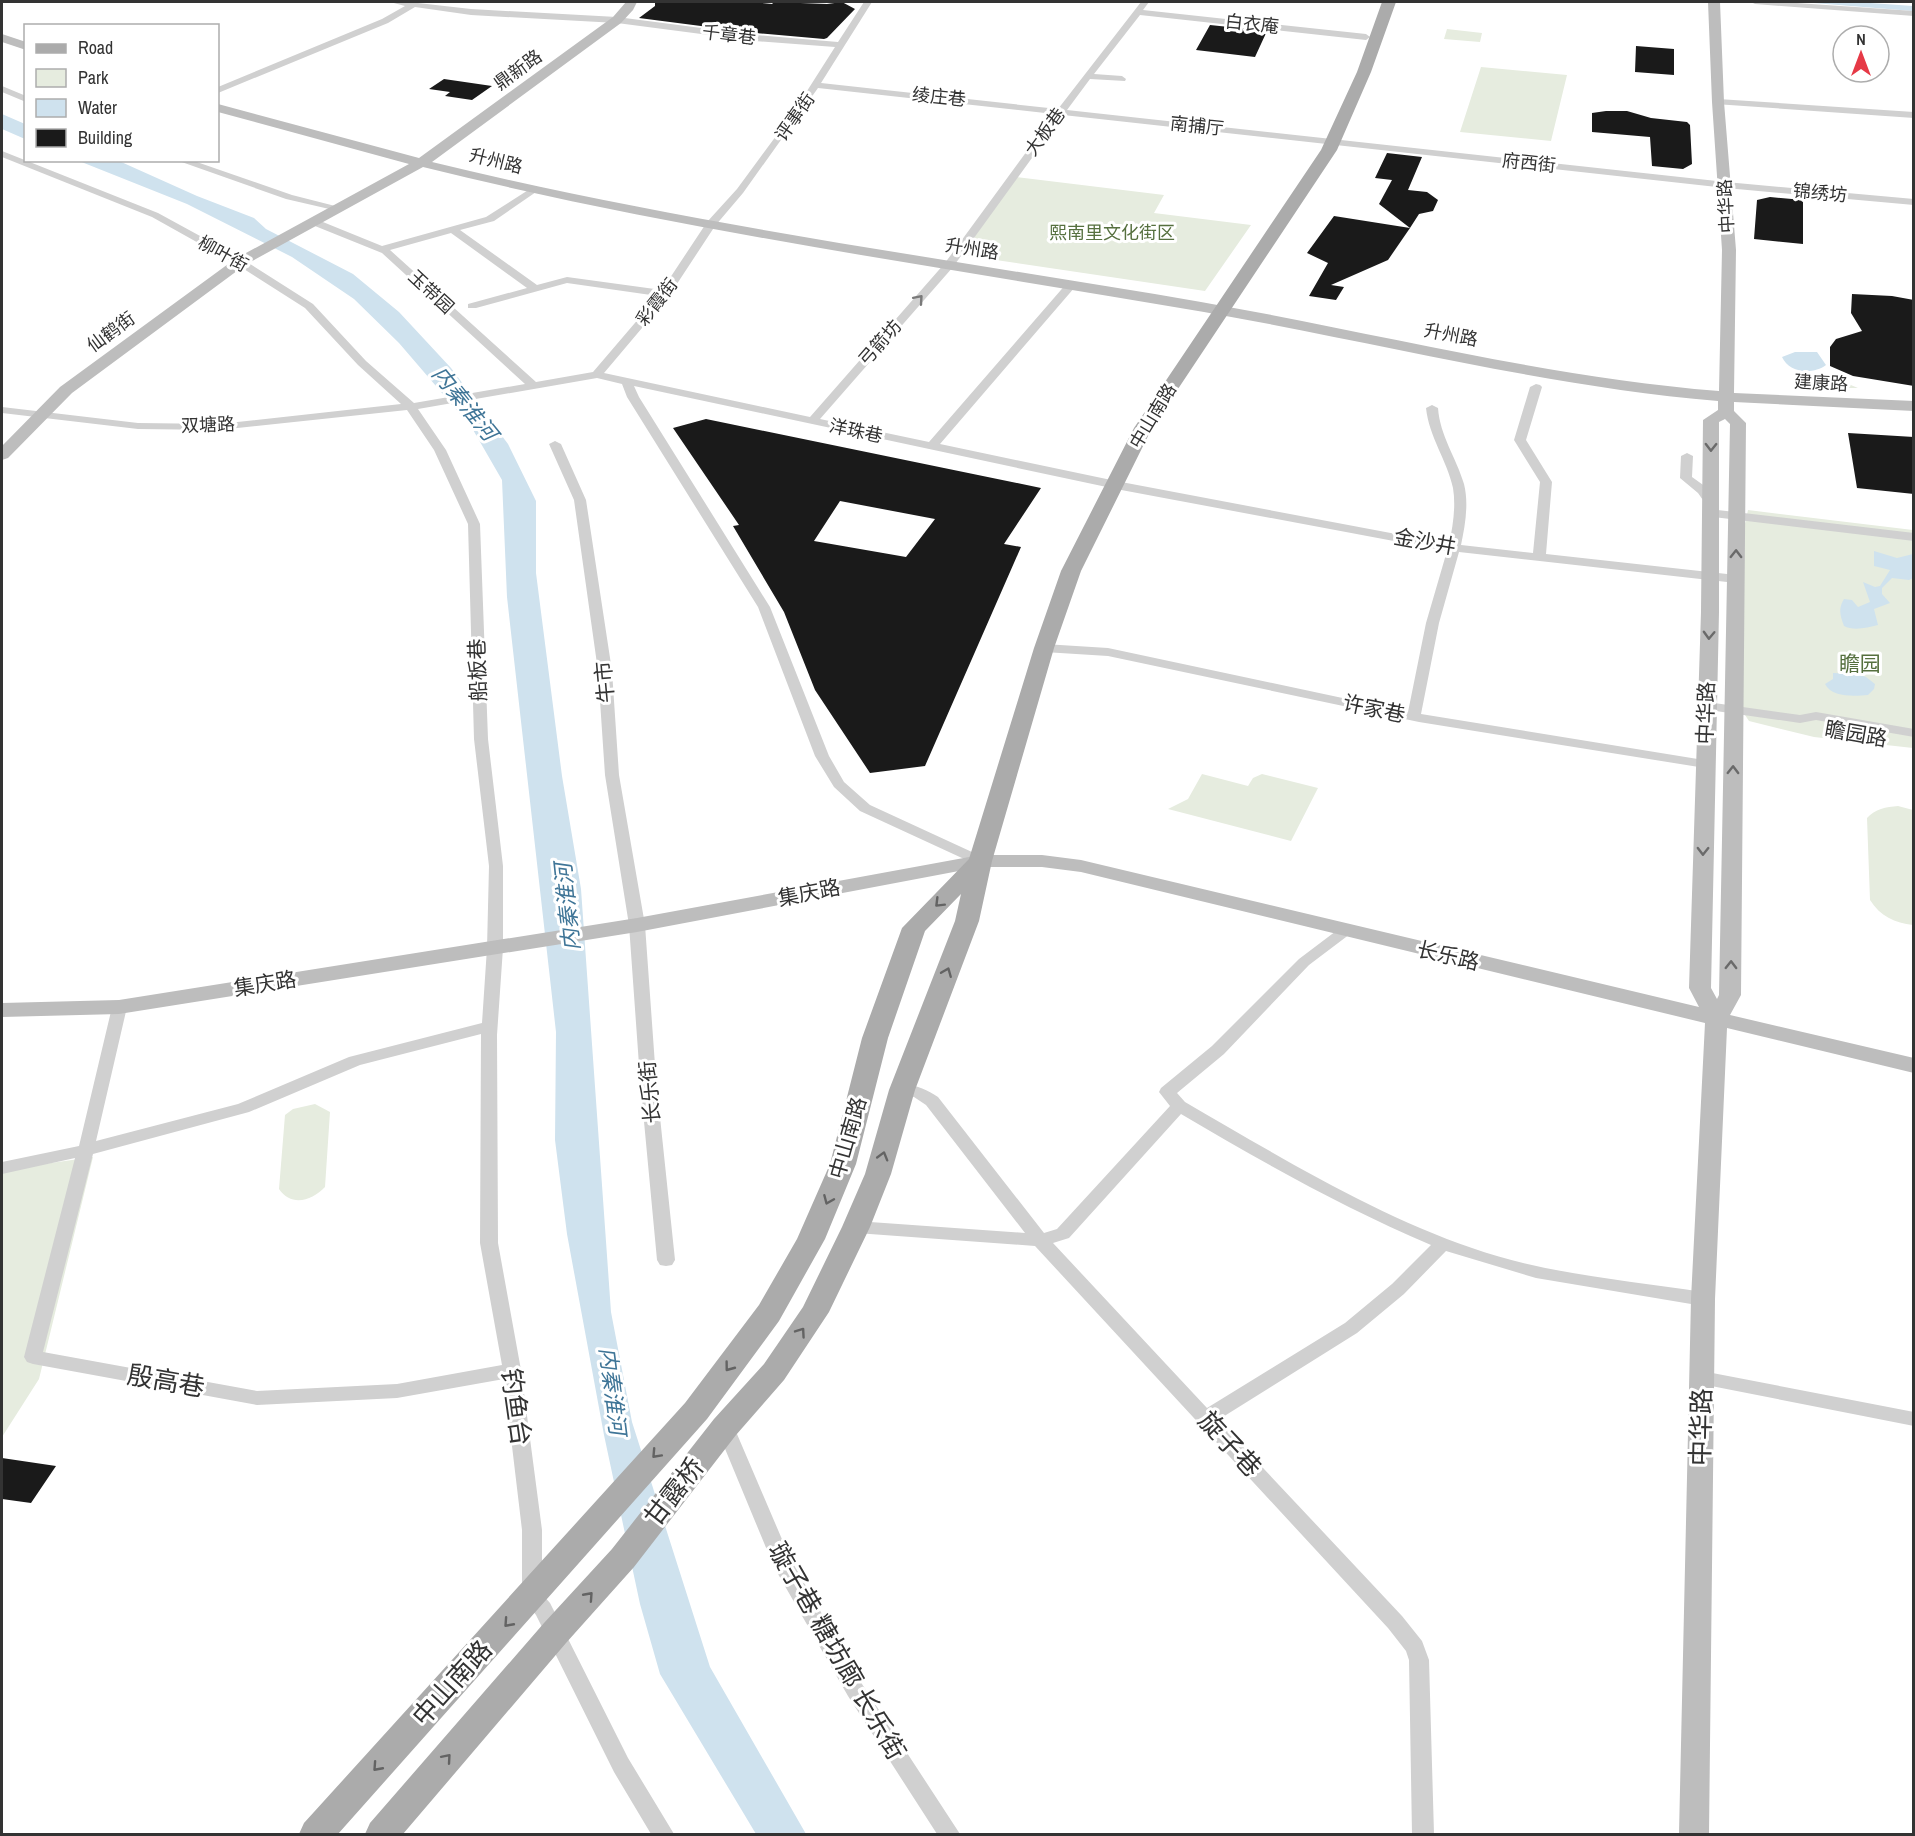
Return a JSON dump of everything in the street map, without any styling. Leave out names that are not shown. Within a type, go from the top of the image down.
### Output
[{"type":"main road","name":"鼎新路","points":[[421,163],[617,20],[629,8],[631,2]]},
{"type":"main road","name":"中山南路","points":[[725,1427],[774,1372],[815,1312],[856,1227],[878,1174],[902,1090],[967,921],[980,861],[1044,648],[1071,571],[1143,428],[1294,205],[1333,141],[1365,72],[1389,2]]},
{"type":"main road","name":"中华路","points":[[1694,1834],[1703,1299],[1716,1020],[1730,994],[1738,423],[1727,404],[1729,250],[1726,185],[1718,102],[1714,2]]},
{"type":"main road","points":[[2,38],[24,45]]},
{"type":"main road","name":"升州路","points":[[219,108],[292,131],[533,190],[711,224],[1222,310],[1587,381],[1727,404]]},
{"type":"main road","points":[[314,222],[421,163]]},
{"type":"main road","name":"仙鹤街","points":[[2,454],[66,390],[240,262],[314,222]]},
{"type":"main road","name":"中华路","points":[[1716,1020],[1700,988],[1711,420],[1727,404]]},
{"type":"main road","name":"建康路","points":[[1727,404],[1914,406]]},
{"type":"main road","name":"中山南路","points":[[696,1412],[769,1313],[811,1239],[843,1164],[875,1038],[914,928],[980,861]]},
{"type":"main road","name":"集庆路","points":[[2,1010],[119,1007],[637,925],[980,861]]},
{"type":"main road","name":"长乐路","points":[[980,861],[1042,861],[1081,866],[1345,932],[1914,1066]]},
{"type":"main road","name":"甘露桥","points":[[587,1530],[696,1412]]},
{"type":"main road","name":"甘露桥","points":[[623,1558],[725,1427]]},
{"type":"main road","name":"中山南路","points":[[316,1834],[532,1596],[587,1530]]},
{"type":"main road","name":"中山南路","points":[[382,1834],[555,1633],[623,1558]]},
{"type":"street","name":"千章巷","points":[[394,2],[483,13],[617,20],[755,38],[842,45]]},
{"type":"street","name":"评事街","points":[[711,224],[740,191],[817,85],[868,2]]},
{"type":"street","name":"大板巷","points":[[948,265],[1061,111],[1145,2]]},
{"type":"street","points":[[1755,2],[1914,14]]},
{"type":"street","points":[[219,90],[385,21],[413,5]]},
{"type":"street","name":"白衣庵","points":[[1138,12],[1366,37]]},
{"type":"street","points":[[1088,76],[1122,79]]},
{"type":"street","name":"绫庄巷","points":[[817,85],[1061,111]]},
{"type":"street","points":[[2,89],[24,98]]},
{"type":"street","points":[[1718,102],[1914,115]]},
{"type":"street","name":"南捕厅","points":[[1061,111],[1333,141]]},
{"type":"street","name":"府西街","points":[[1333,141],[1726,185]]},
{"type":"street","name":"柳叶街","points":[[4,157],[155,215],[240,262],[309,306],[362,363],[413,406]]},
{"type":"street","points":[[186,162],[289,197],[338,208]]},
{"type":"street","name":"锦绣坊","points":[[1726,185],[1914,202]]},
{"type":"street","points":[[381,249],[490,219],[533,190]]},
{"type":"street","name":"玉带园","points":[[314,222],[386,251],[533,385]]},
{"type":"street","name":"彩霞街","points":[[597,375],[665,294],[711,224]]},
{"type":"street","points":[[452,229],[536,289]]},
{"type":"street","name":"弓箭坊","points":[[811,422],[948,265]]},
{"type":"street","points":[[472,306],[567,280],[665,294]]},
{"type":"street","points":[[931,447],[1071,285]]},
{"type":"street","points":[[533,385],[597,375]]},
{"type":"street","name":"洋珠巷","points":[[597,375],[1116,485]]},
{"type":"street","points":[[627,382],[633,397],[764,607],[822,756],[839,784],[865,808],[980,861]]},
{"type":"street","name":"双塘路","points":[[2,410],[138,426],[219,427],[413,406],[533,385]]},
{"type":"street","points":[[1536,387],[1520,440],[1546,482],[1539,558]]},
{"type":"street","name":"船板巷","points":[[413,406],[440,450],[474,524],[481,739],[496,866],[495,948]]},
{"type":"street","points":[[1414,717],[1436,611],[1453,548],[1461,497],[1432,424],[1432,408]]},
{"type":"street","name":"牛市","points":[[555,444],[580,500],[605,671],[612,775],[637,925]]},
{"type":"street","points":[[1687,456],[1686,478],[1702,490],[1709,506],[1914,537]]},
{"type":"street","name":"金沙井","points":[[1116,485],[1453,548],[1736,579]]},
{"type":"street","name":"许家巷","points":[[1044,648],[1108,652],[1414,717],[1705,764]]},
{"type":"street","name":"瞻园路","points":[[1707,706],[1800,719],[1816,716],[1914,733]]},
{"type":"street","name":"瞻园路","points":[[1800,719],[1814,726],[1914,744]]},
{"type":"street","name":"长乐街","points":[[637,925],[648,1079],[666,1260]]},
{"type":"street","points":[[1345,932],[1304,962],[1218,1050],[1167,1092],[1179,1106],[1283,1167],[1467,1253],[1536,1272],[1703,1299]]},
{"type":"street","name":"钓鱼台","points":[[495,948],[490,1026],[489,1243],[512,1370],[532,1530],[532,1596]]},
{"type":"street","name":"殷高巷","points":[[119,1007],[33,1357],[257,1398],[397,1391],[512,1370]]},
{"type":"street","points":[[2,1168],[85,1150],[243,1108],[355,1061],[490,1026]]},
{"type":"street","name":"旋子巷","points":[[902,1090],[918,1092],[932,1101],[1040,1240],[1395,1622],[1415,1647],[1419,1660],[1423,1834]]},
{"type":"street","points":[[856,1227],[1040,1240],[1063,1234],[1179,1106]]},
{"type":"street","points":[[1206,1419],[1351,1328],[1398,1289],[1443,1243]]},
{"type":"street","points":[[1702,1378],[1914,1420]]},
{"type":"street","name":"璇子巷 糖坊廊 长乐街","points":[[725,1427],[781,1561],[855,1690],[949,1834]]},
{"type":"street","points":[[532,1596],[543,1609],[621,1765],[663,1834]]},
{"type":"green space","points":[[1447,29],[1482,33],[1480,42],[1444,39]]},
{"type":"green space","points":[[1481,67],[1567,75],[1551,141],[1460,132]]},
{"type":"green space","name":"熙南里文化街区","points":[[1015,177],[1164,195],[1154,213],[1251,225],[1205,291],[962,255]]},
{"type":"green space","points":[[1827,379],[1858,388],[1811,388],[1808,385],[1815,380]]},
{"type":"green space","name":"瞻园","points":[[1748,510],[1913,530],[1913,748],[1814,737],[1749,721],[1731,694],[1743,533]]},
{"type":"green space","points":[[1202,774],[1248,786],[1253,778],[1262,774],[1318,788],[1291,841],[1168,809],[1188,799]]},
{"type":"green space","points":[[1898,806],[1913,810],[1913,925],[1888,918],[1870,900],[1867,818],[1881,809]]},
{"type":"green space","points":[[315,1104],[330,1112],[325,1187],[308,1199],[295,1200],[284,1195],[279,1189],[285,1115],[293,1109]]},
{"type":"green space","points":[[93,1157],[39,1379],[2,1437],[2,1170]]},
{"type":"water","points":[[1801,2],[1856,2],[1913,6],[1913,11]]},
{"type":"water","points":[[2,114],[24,124],[24,139],[2,129]]},
{"type":"water","name":"内秦淮河","points":[[82,162],[121,162],[197,196],[254,218],[266,229],[353,274],[399,312],[451,368],[508,444],[536,501],[536,573],[562,776],[581,889],[611,1312],[632,1422],[710,1667],[806,1834],[756,1834],[660,1674],[640,1604],[604,1435],[567,1234],[555,1140],[556,1032],[507,597],[502,480],[472,428],[399,343],[354,299],[292,257],[187,204]]},
{"type":"water","points":[[1795,352],[1817,352],[1826,365],[1808,371],[1796,369],[1785,362],[1782,357]]},
{"type":"water","points":[[1874,551],[1897,558],[1913,554],[1913,578],[1909,580],[1892,578],[1882,588],[1882,594],[1890,603],[1874,609],[1878,625],[1860,629],[1848,628],[1844,626],[1840,612],[1844,599],[1852,600],[1858,607],[1870,602],[1863,582],[1875,587],[1880,586],[1890,570],[1874,566]]},
{"type":"water","points":[[1833,673],[1858,674],[1866,677],[1875,684],[1874,689],[1868,695],[1838,694],[1828,689],[1825,684],[1833,679]]},
{"type":"building","points":[[655,2],[827,4],[842,2],[855,9],[824,39],[755,33],[639,18],[655,6]]},
{"type":"building","points":[[1210,25],[1267,31],[1255,57],[1196,50]]},
{"type":"building","points":[[1636,46],[1674,49],[1674,75],[1635,72]]},
{"type":"building","points":[[444,79],[492,86],[472,100],[445,96],[450,92],[429,89]]},
{"type":"building","points":[[1627,111],[1651,118],[1687,122],[1690,125],[1692,164],[1683,169],[1652,166],[1650,137],[1592,132],[1592,113]]},
{"type":"building","points":[[1387,153],[1422,157],[1408,190],[1427,192],[1438,200],[1433,211],[1419,214],[1410,228],[1379,204],[1392,180],[1375,178]]},
{"type":"building","points":[[1770,197],[1803,200],[1803,244],[1754,239],[1757,200]]},
{"type":"building","points":[[1334,216],[1410,228],[1388,260],[1331,285],[1344,287],[1336,300],[1309,296],[1328,263],[1307,253]]},
{"type":"building","points":[[1852,294],[1892,296],[1914,300],[1914,386],[1853,376],[1830,366],[1830,347],[1836,339],[1862,331],[1851,313]]},
{"type":"building","points":[[706,419],[1041,488],[1004,544],[1021,547],[925,766],[870,773],[815,690],[784,612],[733,526],[739,525],[673,428]],"holes":[[[840,501],[935,519],[906,557],[814,541]]]},
{"type":"building","points":[[1848,433],[1914,437],[1914,494],[1857,488]]},
{"type":"building","points":[[2,1458],[56,1466],[31,1503],[2,1499]]}]
